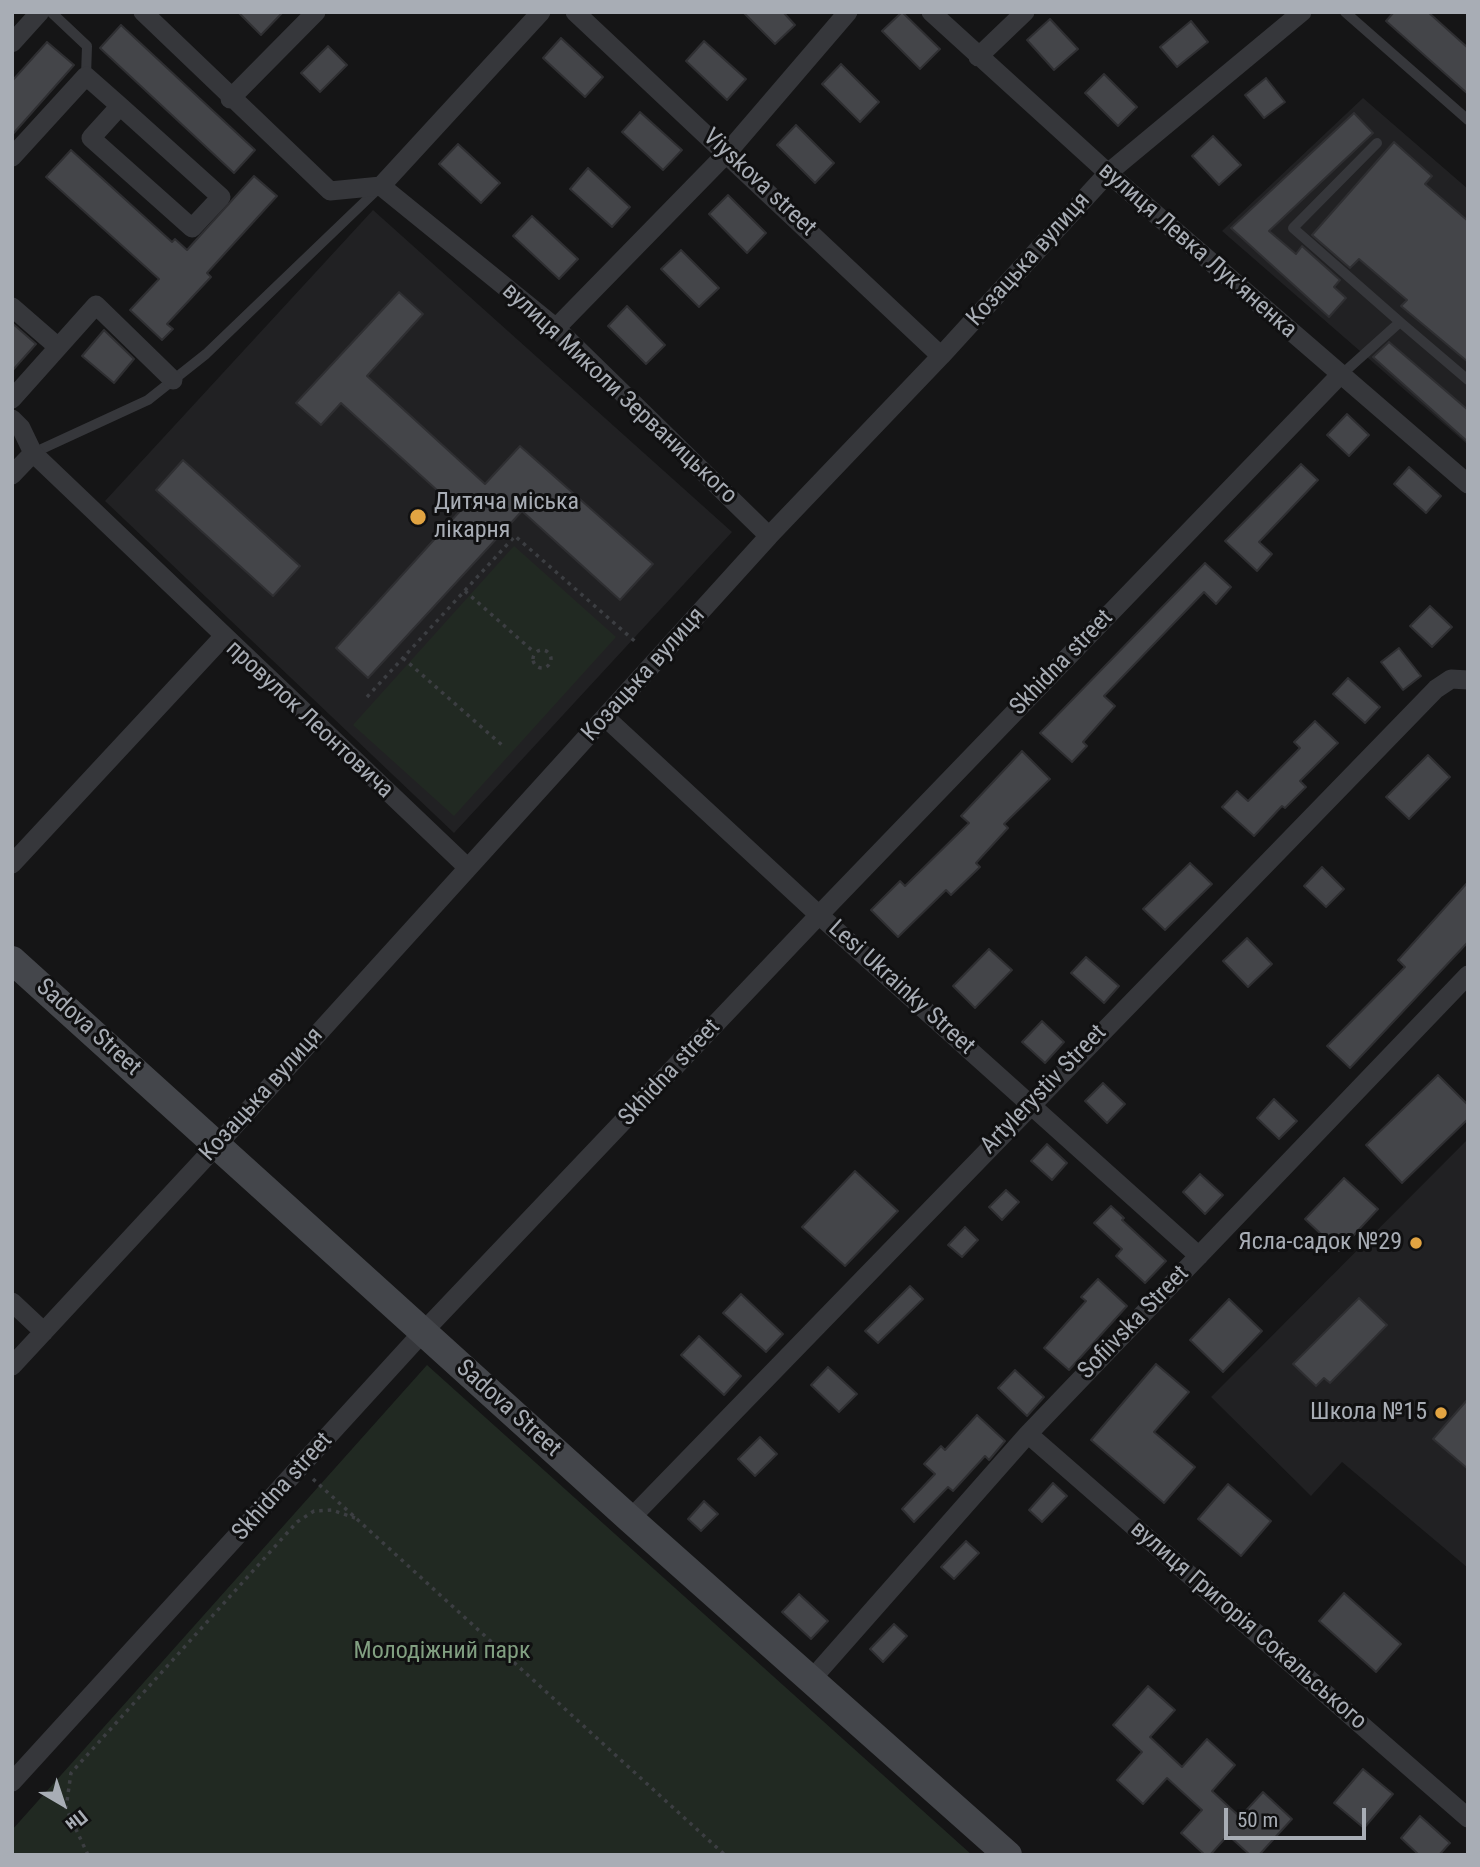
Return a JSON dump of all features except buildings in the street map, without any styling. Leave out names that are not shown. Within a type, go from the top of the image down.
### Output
[{"type":"street","points":[[12,43],[40,12]]},
{"type":"street","points":[[142,12],[230,99],[330,191],[381,186],[541,12]]},
{"type":"street","points":[[230,99],[316,12]]},
{"type":"street","name":"Viyskova street","points":[[575,12],[941,356]]},
{"type":"street","points":[[556,328],[727,153],[849,12]]},
{"type":"street","name":"вулиця Левка Лук'яненка","points":[[931,12],[1108,173],[1468,484]]},
{"type":"street","points":[[978,57],[1025,12]]},
{"type":"street","name":"Козацька вулиця","points":[[12,1366],[218,1144],[769,536],[941,356],[1108,173],[1301,12]]},
{"type":"street","points":[[12,157],[86,76],[120,106],[221,197],[192,228],[91,138],[120,106]]},
{"type":"street","name":"вулиця Миколи Зерваницького","points":[[381,186],[556,328],[769,536]]},
{"type":"street","points":[[12,399],[96,304],[173,380]]},
{"type":"street","points":[[12,307],[58,347]]},
{"type":"street","name":"Skhidna street","points":[[12,1782],[424,1332],[819,915],[1340,375]]},
{"type":"street","points":[[12,419],[21,428],[33,453],[224,636]]},
{"type":"street","points":[[12,475],[33,453]]},
{"type":"street","name":"провулок Леонтовича","points":[[12,864],[224,636],[467,867]]},
{"type":"street","name":"Artylerystiv Street","points":[[630,1519],[1031,1103],[1436,689],[1451,679],[1468,680]]},
{"type":"street","name":"Lesi Ukrainky Street","points":[[606,718],[819,915],[1199,1256]]},
{"type":"street","name":"Sadova Street","points":[[12,960],[810,1681],[1008,1855]]},
{"type":"street","name":"Sofiivska Street","points":[[810,1681],[1028,1434],[1468,975]]},
{"type":"street","points":[[12,1301],[44,1332]]},
{"type":"street","name":"вулиця Григорія Сокальського","points":[[1028,1434],[1468,1818]]},
{"type":"lane","points":[[51,12],[87,46],[86,76]]},
{"type":"lane","points":[[1345,12],[1468,120]]},
{"type":"lane","points":[[1377,143],[1293,229],[1468,380]]},
{"type":"lane","points":[[33,453],[148,400],[206,354],[381,186]]},
{"type":"lane","points":[[1340,375],[1401,322]]},
{"type":"path","points":[[367,697],[515,536],[638,644]]},
{"type":"path","points":[[464,591],[535,653]]},
{"type":"path","points":[[544,649],[549,652],[550,664],[545,667],[537,666],[533,661],[535,653],[544,649]]},
{"type":"path","points":[[403,658],[503,746]]},
{"type":"path","points":[[300,1468],[725,1855]]},
{"type":"path","points":[[88,1855],[66,1808],[71,1773],[298,1522],[314,1511],[332,1510],[358,1519]]},
{"type":"shaded area","points":[[1363,98],[1468,189],[1468,445],[1222,231]]},
{"type":"shaded area","name":"Дитяча міська лікарня","points":[[373,210],[732,532],[454,833],[105,501]]},
{"type":"shaded area","name":"Ясла-садок №29","points":[[1468,1139],[1468,1568],[1342,1462],[1311,1496],[1211,1397]]},
{"type":"green space","points":[[514,546],[616,637],[454,816],[353,725]]},
{"type":"green space","name":"Молодіжний парк","points":[[427,1365],[972,1855],[12,1855],[12,1830]]},
{"type":"place","name":"Дитяча міська лікарня","points":[[418,517]]},
{"type":"place","name":"Ясла-садок №29","points":[[1416,1243]]},
{"type":"place","name":"Школа №15","points":[[1441,1413]]}]
